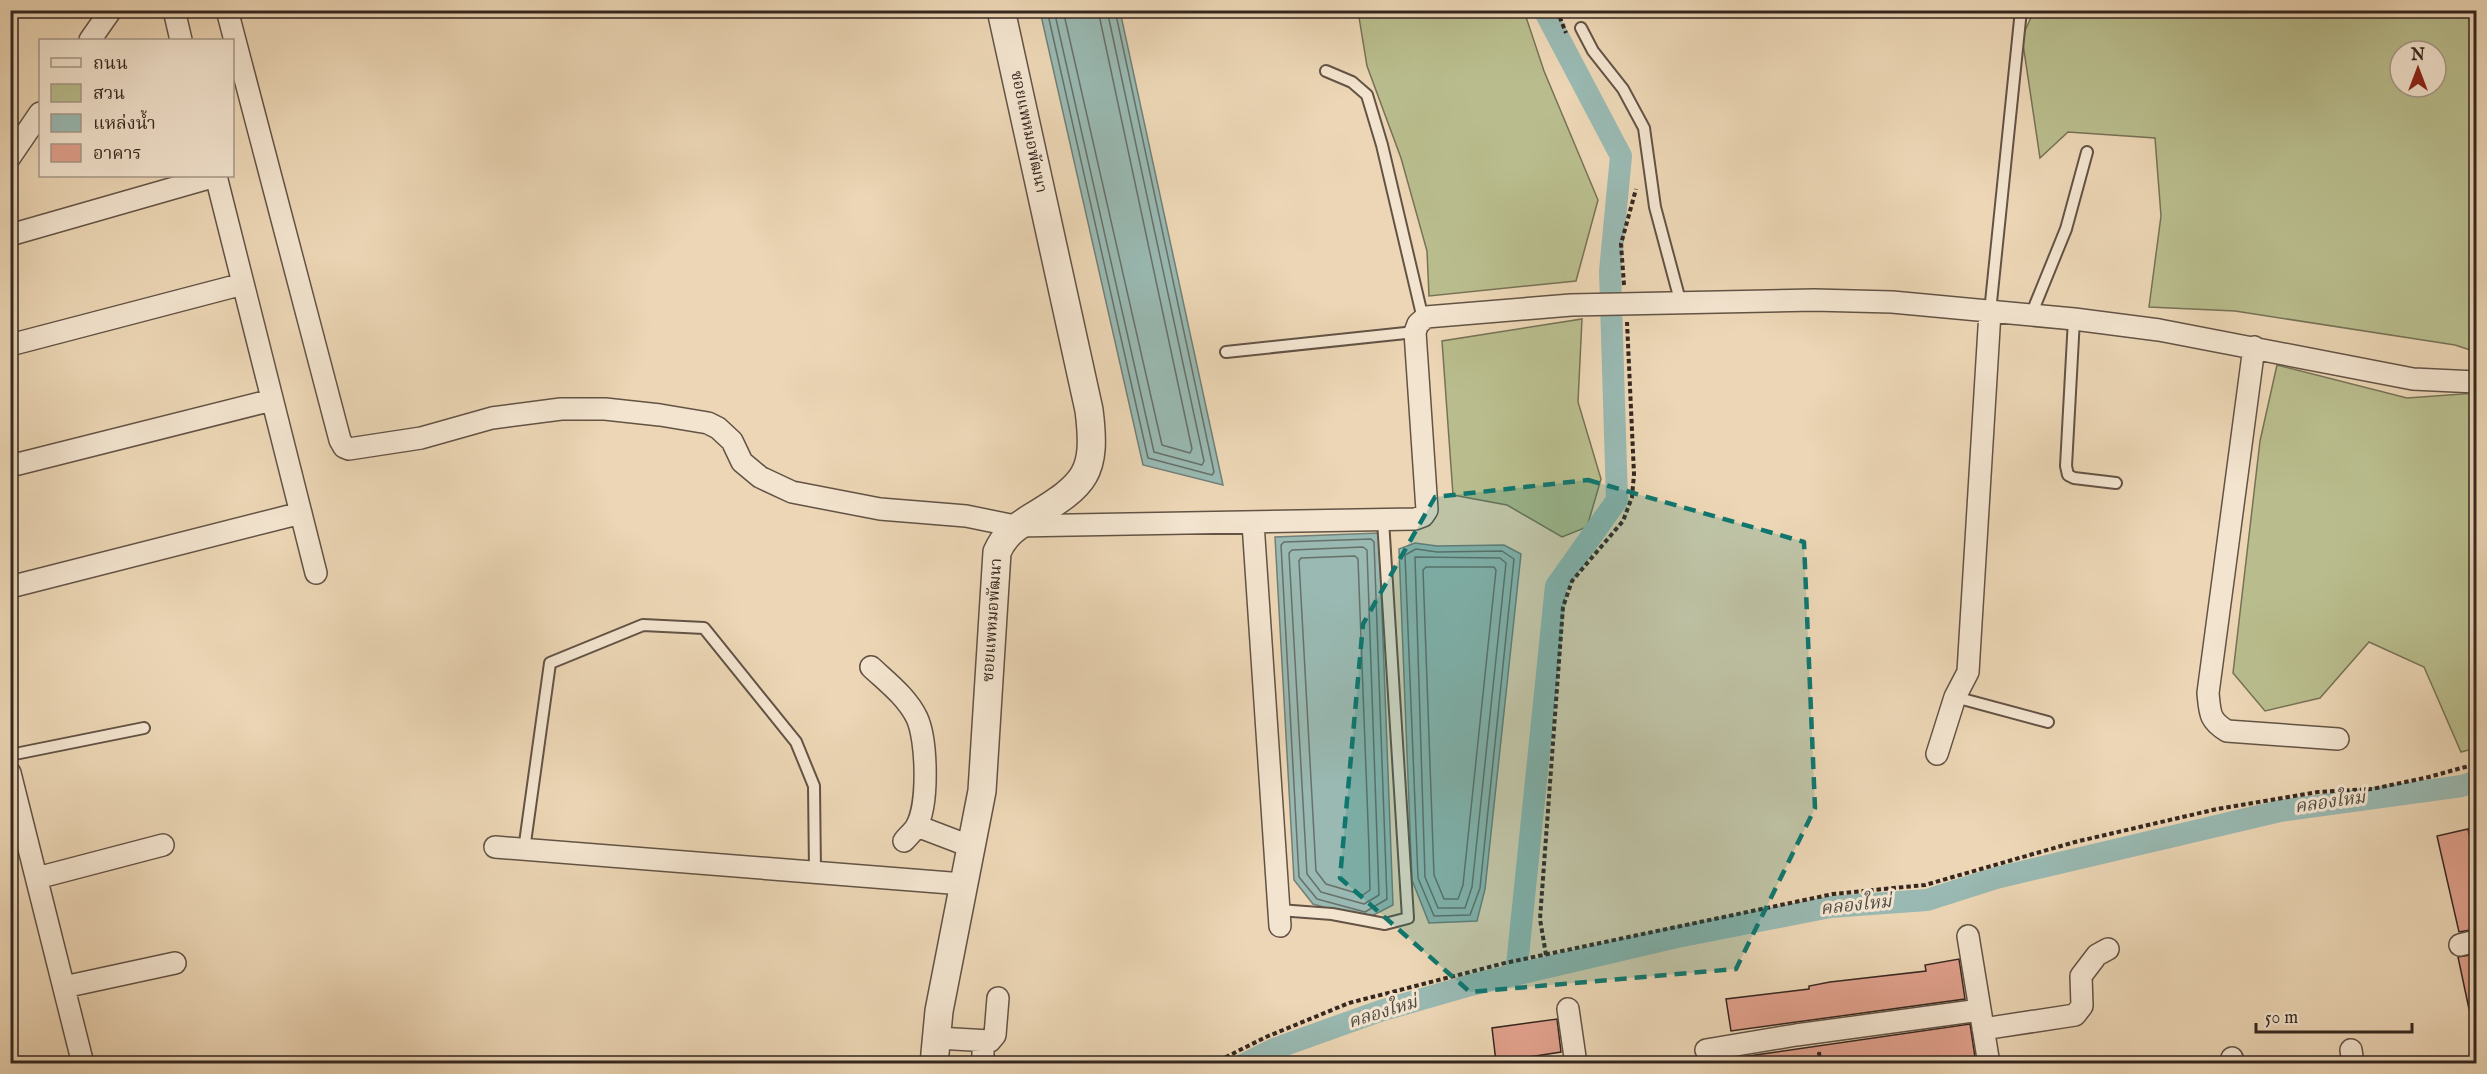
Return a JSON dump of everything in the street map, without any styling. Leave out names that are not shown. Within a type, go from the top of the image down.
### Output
[{"type":"street","points":[[91,39],[111,10]]},
{"type":"street","points":[[174,10],[181,39]]},
{"type":"street","points":[[227,10],[340,440],[344,447],[350,449],[421,438],[492,418],[561,409],[605,409],[708,423],[718,428],[732,441],[742,462],[760,477],[792,492],[880,509],[966,516],[1015,526],[1415,519],[1423,516],[1426,510],[1419,325],[1571,305],[1622,306],[1814,300],[1892,302],[2074,319],[2160,330],[2413,379],[2476,382]]},
{"type":"street","name":"ซอยแพหมอพัฒนา","points":[[935,1051],[963,884],[982,791],[997,552],[1001,541],[1015,526],[1061,499],[1079,482],[1093,454],[1089,410],[1001,10]]},
{"type":"street","points":[[10,157],[39,114]]},
{"type":"street","points":[[10,235],[213,177]]},
{"type":"street","points":[[216,177],[316,573]]},
{"type":"street","points":[[10,345],[243,284]]},
{"type":"street","points":[[1937,754],[1955,697],[1968,672],[1990,312]]},
{"type":"street","points":[[2254,347],[2208,693],[2210,712],[2214,723],[2227,731],[2338,739]]},
{"type":"street","points":[[10,466],[272,400]]},
{"type":"street","points":[[10,587],[301,513]]},
{"type":"street","points":[[1253,523],[1279,918]]},
{"type":"street","points":[[871,667],[902,696],[919,725],[922,739],[924,804],[910,834],[973,843]]},
{"type":"street","points":[[10,774],[83,1064]]},
{"type":"street","points":[[37,878],[163,845]]},
{"type":"street","points":[[495,847],[963,884]]},
{"type":"street","points":[[1968,936],[1989,1064]]},
{"type":"street","points":[[1706,1050],[1796,1035],[2075,1015],[2082,1006],[2081,976],[2097,955],[2108,949]]},
{"type":"street","points":[[64,987],[175,963]]},
{"type":"street","points":[[935,1051],[983,1053],[995,1035],[998,998]]},
{"type":"street","points":[[1568,1009],[1575,1063]]},
{"type":"lane","points":[[1990,312],[2021,10]]},
{"type":"lane","points":[[1581,28],[1593,51],[1623,89],[1644,128],[1655,207],[1681,304]]},
{"type":"lane","points":[[1226,352],[1419,325],[1382,145],[1367,94],[1352,82],[1326,71]]},
{"type":"lane","points":[[2031,315],[2066,229],[2087,152]]},
{"type":"lane","points":[[2074,319],[2066,466],[2068,475],[2074,478],[2116,483]]},
{"type":"lane","points":[[1279,918],[1353,917],[1385,924],[1408,918],[1383,520]]},
{"type":"lane","points":[[524,850],[550,663],[643,625],[704,628],[796,742],[814,786],[815,872]]},
{"type":"lane","points":[[1955,697],[2048,722]]},
{"type":"lane","points":[[10,755],[144,728]]},
{"type":"path","points":[[1557,10],[1568,37]]},
{"type":"path","points":[[1546,955],[1540,919],[1563,607],[1572,581],[1623,521],[1632,497],[1634,474],[1622,306],[1621,244],[1636,181]]},
{"type":"path","points":[[1212,1064],[1266,1037],[1349,1003],[1505,963],[1811,898],[1926,885],[2075,842],[2217,809],[2318,792],[2372,789],[2476,764]]},
{"type":"highlighted area","points":[[1588,480],[1804,542],[1815,808],[1736,969],[1470,992],[1340,878],[1363,624],[1435,497]]},
{"type":"green space","points":[[1358,11],[1524,11],[1544,71],[1598,200],[1576,281],[1429,296],[1427,251],[1401,158],[1367,66]]},
{"type":"green space","points":[[2034,11],[2476,11],[2476,352],[2455,345],[2235,311],[2149,307],[2161,216],[2155,138],[2068,132],[2040,158],[2022,37]]},
{"type":"green space","points":[[1582,319],[1578,402],[1601,479],[1587,527],[1562,537],[1507,505],[1453,495],[1442,341]]},
{"type":"green space","points":[[2277,365],[2407,398],[2476,393],[2476,748],[2461,752],[2424,667],[2369,642],[2320,698],[2265,711],[2233,673],[2260,441]]},
{"type":"water","points":[[1040,11],[1120,11],[1223,485],[1143,465]]},
{"type":"water","points":[[1379,533],[1393,905],[1366,919],[1313,904],[1294,880],[1275,537]]},
{"type":"water","points":[[1415,543],[1437,546],[1504,545],[1521,554],[1485,889],[1477,921],[1429,923],[1412,880],[1399,549]]},
{"type":"building","points":[[2468,829],[2476,863],[2476,929],[2459,932],[2437,836]]},
{"type":"building","points":[[2476,954],[2476,1008],[2469,1009],[2458,957]]},
{"type":"building","points":[[1959,959],[1965,999],[1731,1031],[1726,999],[1809,989],[1809,986],[1830,982],[1926,971],[1925,965]]},
{"type":"building","points":[[1557,1019],[1561,1052],[1496,1062],[1492,1028]]},
{"type":"building","points":[[1970,1024],[1976,1064],[1942,1064],[1941,1058],[1907,1064],[1736,1064],[1735,1058]]},
{"type":"waterway","points":[[1516,975],[1556,586],[1617,500],[1610,271],[1621,156],[1544,10]]},
{"type":"waterway","name":"คลองใหม่","points":[[1244,1064],[1274,1049],[1380,1011],[1471,985],[1677,937],[1830,907],[1927,900],[1996,878],[2280,811],[2462,786],[2476,781]]}]
